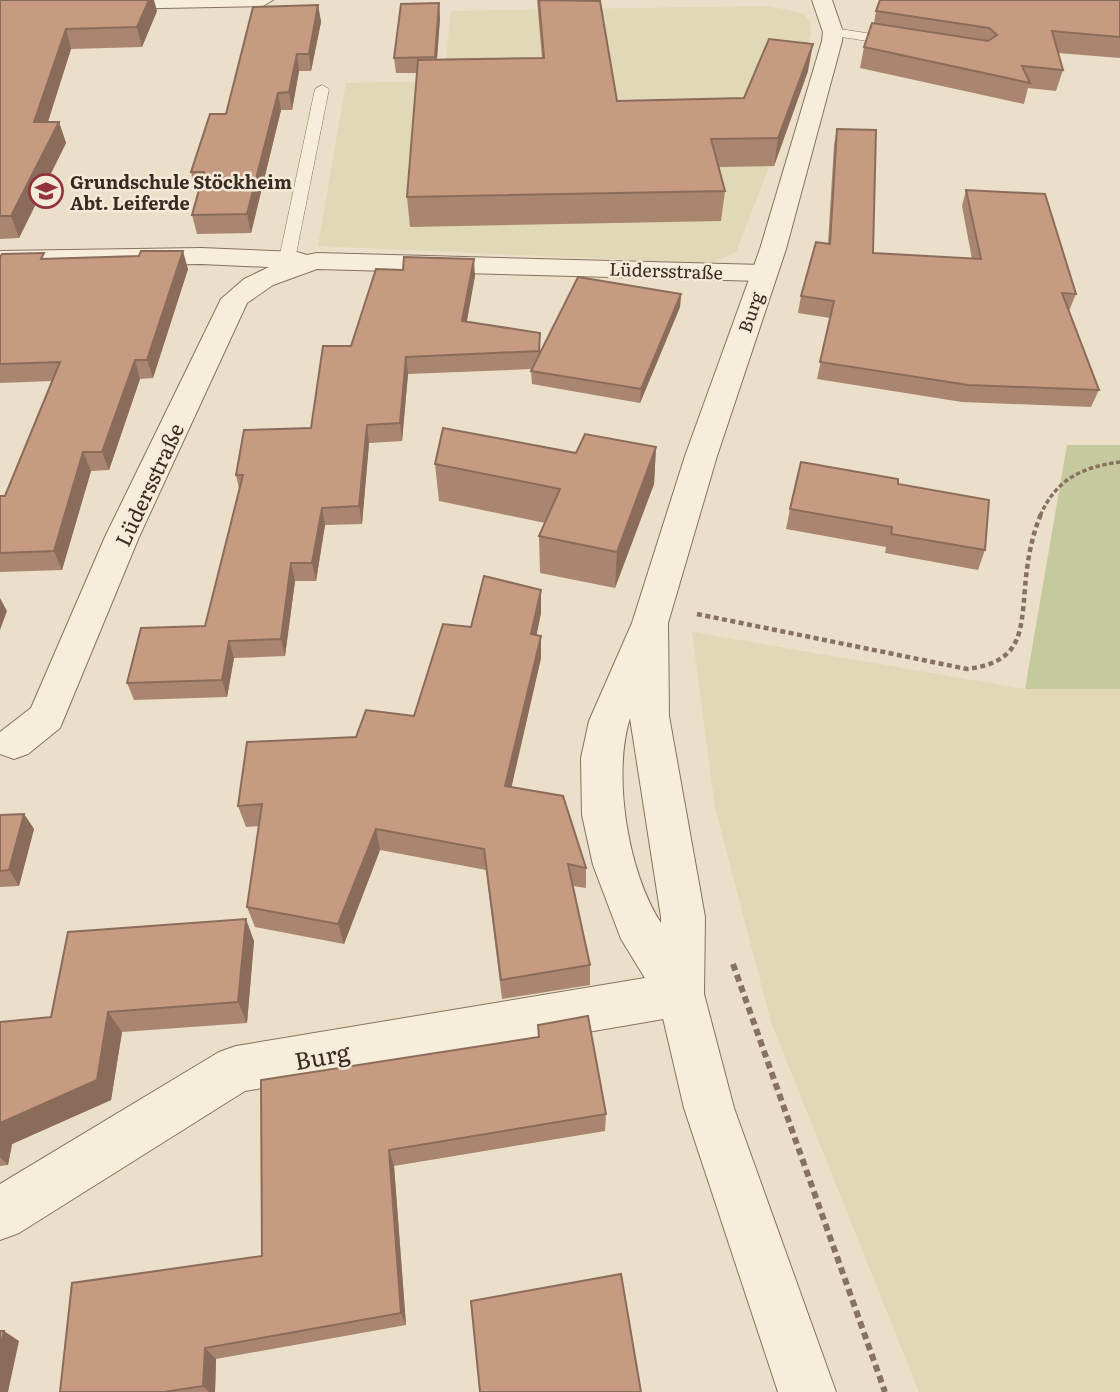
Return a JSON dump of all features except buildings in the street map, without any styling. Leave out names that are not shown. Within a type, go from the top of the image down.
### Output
[{"type":"street","points":[[0,5],[262,0]]},
{"type":"street","points":[[822,0],[833,32]]},
{"type":"street","name":"Burg","points":[[681,994],[637,925],[615,865],[603,815],[601,758],[609,721],[652,614],[773,249],[830,51],[833,32]]},
{"type":"street","name":"Lüdersstraße","points":[[0,259],[201,256],[763,273]]},
{"type":"street","name":"Lüdersstraße","points":[[14,743],[46,717],[122,537],[235,299],[254,282],[281,270],[317,261]]},
{"type":"street","name":"Burg","points":[[652,614],[649,716],[683,917],[681,994],[709,1108],[807,1392]]},
{"type":"street","name":"Burg","points":[[0,1214],[236,1069],[681,994]]},
{"type":"lane","points":[[833,32],[908,43]]},
{"type":"lane","points":[[287,259],[323,89]]},
{"type":"path","points":[[652,614],[967,669],[990,666],[1016,643],[1021,627],[1034,531],[1047,503],[1061,482],[1079,470],[1120,462]]},
{"type":"path","points":[[742,996],[885,1392]]},
{"type":"shaded area","points":[[769,6],[802,13],[810,21],[811,33],[786,135],[774,166],[769,167],[736,252],[714,262],[701,263],[318,246],[346,83],[444,81],[451,11]]},
{"type":"shaded area","points":[[692,632],[1025,689],[1120,689],[1120,1392],[919,1392],[771,1022],[715,807]]},
{"type":"green space","points":[[1067,445],[1120,445],[1120,689],[1025,689]]},
{"type":"place","name":"Grundschule Stöckheim Abt. Leiferde","points":[[46,191]]}]
